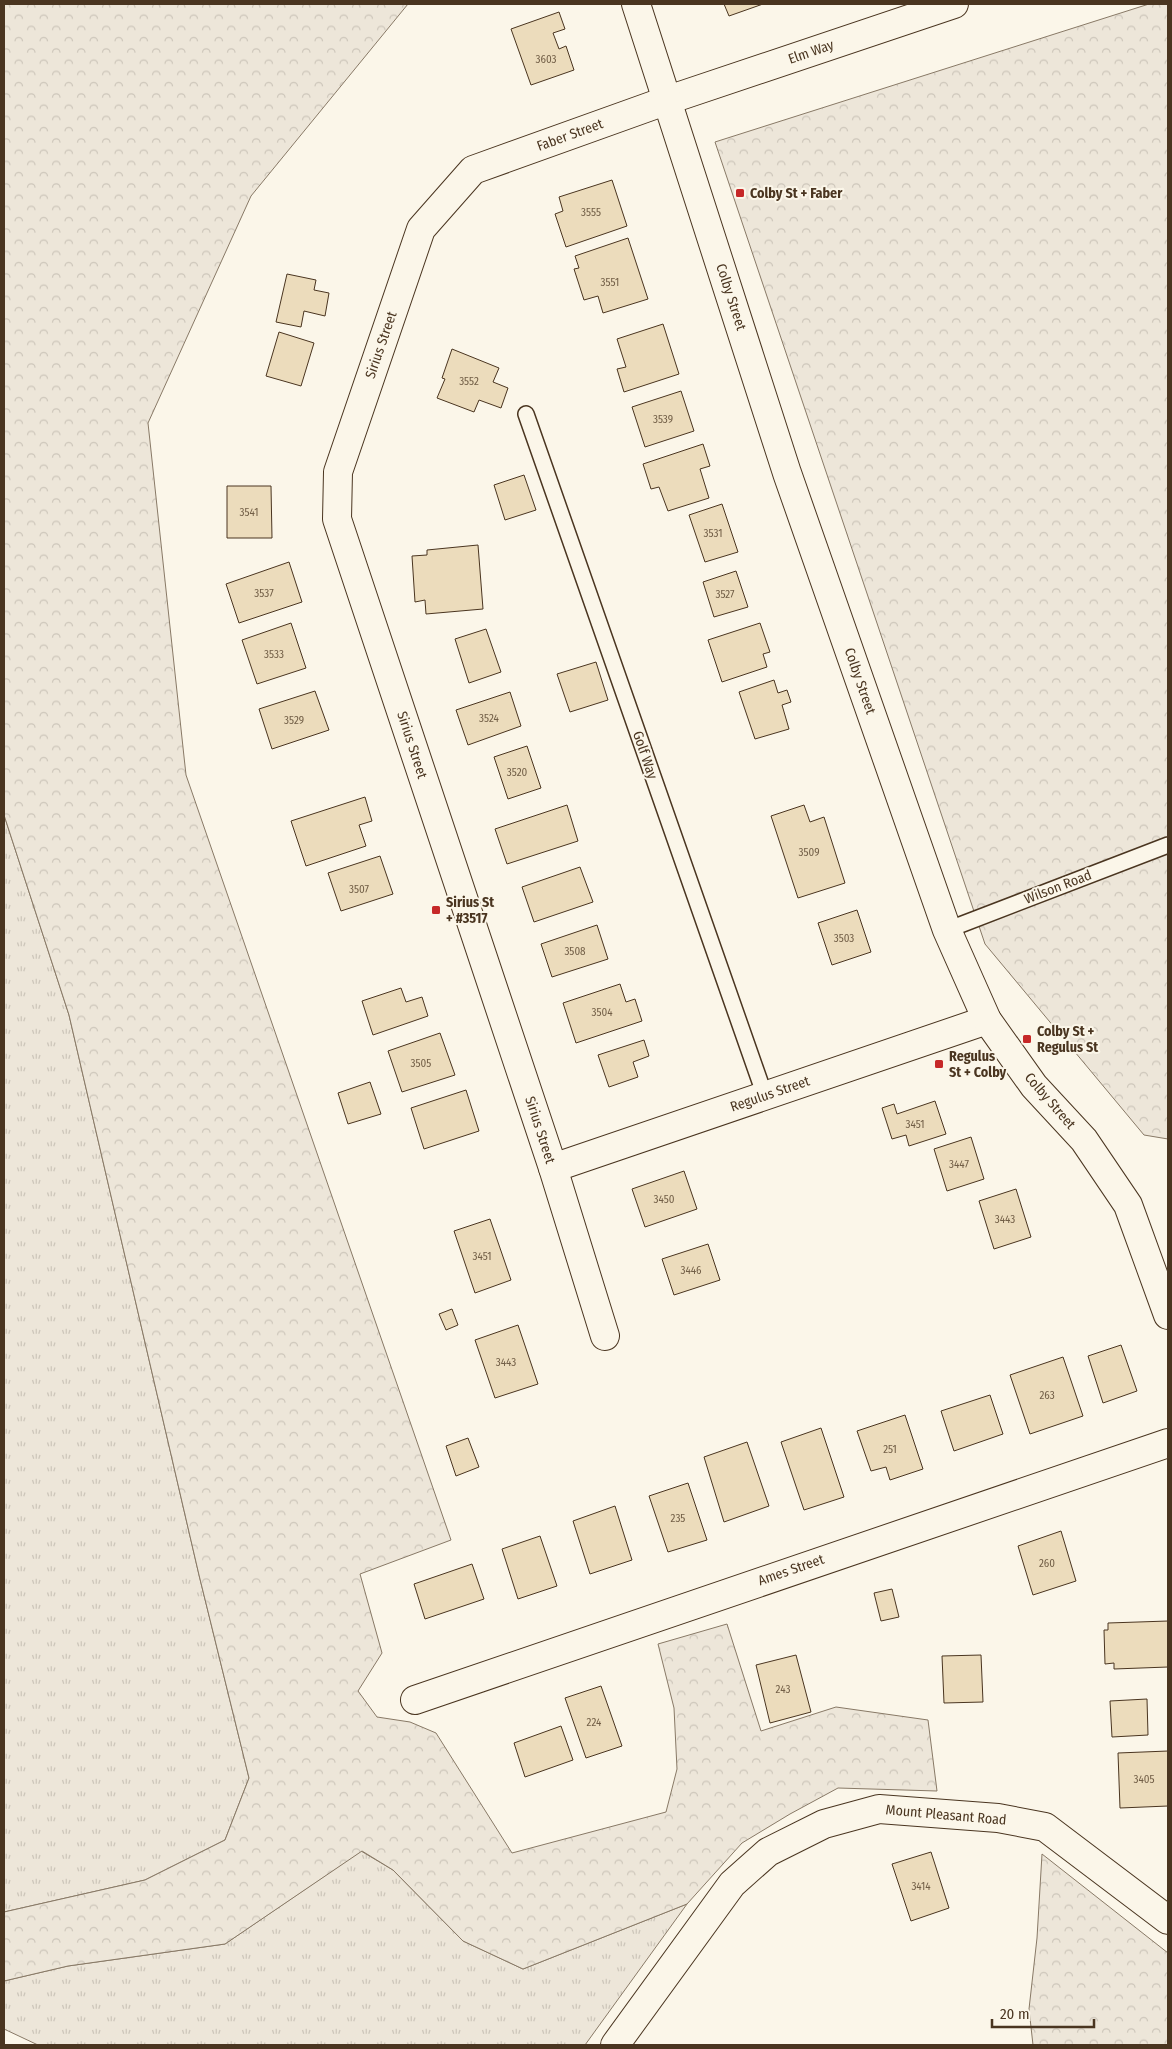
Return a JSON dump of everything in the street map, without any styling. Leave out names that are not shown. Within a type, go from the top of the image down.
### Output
[{"type":"street","name":"Colby Street","points":[[636,4],[787,473],[947,930],[987,1020],[1034,1086],[1084,1140],[1128,1205],[1168,1315]]},
{"type":"street","name":"Elm Way","points":[[668,100],[954,4]]},
{"type":"street","name":"Faber Street","points":[[473,170],[668,100]]},
{"type":"street","name":"Sirius Street","points":[[473,170],[421,229],[338,472],[337,519],[553,1168],[605,1336]]},
{"type":"street","name":"Regulus Street","points":[[553,1168],[987,1020]]},
{"type":"street","name":"Ames Street","points":[[415,1700],[1168,1443]]},
{"type":"street","name":"Mount Pleasant Road","points":[[615,2045],[732,1884],[768,1852],[824,1824],[879,1809],[998,1818],[1045,1827],[1168,1920]]},
{"type":"lane","name":"Golf Way","points":[[526,414],[765,1096]]},
{"type":"lane","name":"Wilson Road","points":[[947,930],[1168,845]]},
{"type":"green space","points":[[4,4],[408,4],[251,196],[148,423],[186,775],[451,1540],[360,1574],[382,1653],[358,1691],[377,1717],[410,1722],[436,1733],[512,1853],[666,1812],[677,1769],[674,1708],[658,1644],[727,1624],[761,1731],[836,1707],[928,1720],[937,1791],[838,1788],[742,1843],[687,1904],[523,1969],[463,1941],[393,1870],[362,1851],[225,1944],[68,1966],[4,1981],[4,1912],[145,1880],[225,1840],[249,1778],[199,1575],[69,1015],[4,815]]},
{"type":"green space","points":[[1149,4],[1168,4],[1168,1139],[1144,1135],[985,944],[715,142]]},
{"type":"green space","points":[[4,815],[69,1015],[199,1575],[249,1778],[225,1840],[145,1880],[4,1912]]},
{"type":"green space","points":[[361,1851],[393,1870],[463,1941],[523,1969],[687,1904],[585,2045],[38,2045],[4,2029],[4,1981],[68,1966],[225,1944]]},
{"type":"green space","points":[[1042,1854],[1168,1953],[1168,2045],[1033,2045],[1029,2009],[1037,1938]]},
{"type":"building","points":[[724,4],[763,4],[729,16]]},
{"type":"building","points":[[559,12],[565,29],[553,33],[559,49],[566,46],[574,70],[531,85],[511,29]]},
{"type":"building","points":[[612,180],[627,226],[566,247],[555,214],[563,211],[559,197]]},
{"type":"building","points":[[628,238],[648,299],[603,313],[598,296],[584,300],[574,269],[579,268],[575,256]]},
{"type":"building","points":[[287,274],[316,280],[314,290],[329,293],[325,316],[304,311],[301,327],[276,322]]},
{"type":"building","points":[[663,324],[679,374],[624,392],[617,369],[626,367],[617,339]]},
{"type":"building","points":[[279,332],[314,343],[301,386],[266,376]]},
{"type":"building","points":[[452,349],[499,368],[493,382],[508,388],[501,408],[479,400],[474,412],[437,398],[445,379],[442,378]]},
{"type":"building","points":[[681,391],[694,431],[645,447],[632,407]]},
{"type":"building","points":[[703,444],[710,466],[700,469],[709,498],[668,511],[659,487],[651,489],[643,464]]},
{"type":"building","points":[[524,475],[536,510],[505,520],[494,485]]},
{"type":"building","points":[[227,486],[271,486],[272,538],[227,538]]},
{"type":"building","points":[[722,504],[738,552],[705,562],[689,515]]},
{"type":"building","points":[[478,545],[483,609],[426,614],[425,600],[415,602],[412,556],[427,555],[427,550]]},
{"type":"building","points":[[289,562],[302,602],[239,623],[226,584]]},
{"type":"building","points":[[736,571],[748,607],[714,617],[703,582]]},
{"type":"building","points":[[291,623],[306,668],[257,684],[242,640]]},
{"type":"building","points":[[760,623],[770,652],[763,654],[767,667],[722,682],[708,640]]},
{"type":"building","points":[[486,629],[501,672],[469,683],[455,639]]},
{"type":"building","points":[[596,662],[608,700],[570,712],[557,674]]},
{"type":"building","points":[[774,680],[778,693],[787,690],[791,702],[782,705],[789,729],[755,739],[739,692]]},
{"type":"building","points":[[315,691],[329,730],[272,749],[259,709]]},
{"type":"building","points":[[510,692],[521,726],[468,745],[456,710]]},
{"type":"building","points":[[527,746],[541,788],[508,799],[494,757]]},
{"type":"building","points":[[365,797],[372,821],[359,825],[366,846],[306,866],[291,821]]},
{"type":"building","points":[[567,805],[578,841],[507,864],[495,829]]},
{"type":"building","points":[[804,805],[810,822],[824,817],[845,883],[798,898],[771,816]]},
{"type":"building","points":[[380,856],[393,894],[341,911],[328,873]]},
{"type":"building","points":[[580,867],[593,902],[534,922],[522,887]]},
{"type":"building","points":[[857,910],[871,952],[832,965],[818,923]]},
{"type":"building","points":[[597,925],[608,959],[552,977],[541,944]]},
{"type":"building","points":[[620,984],[626,1002],[635,999],[642,1021],[576,1043],[563,1003]]},
{"type":"building","points":[[401,988],[406,1002],[422,997],[428,1016],[373,1035],[362,1001]]},
{"type":"building","points":[[440,1033],[455,1075],[402,1092],[388,1051]]},
{"type":"building","points":[[644,1040],[649,1056],[633,1062],[638,1077],[609,1087],[598,1055]]},
{"type":"building","points":[[370,1082],[381,1114],[348,1124],[338,1093]]},
{"type":"building","points":[[466,1090],[479,1131],[424,1149],[411,1108]]},
{"type":"building","points":[[935,1101],[946,1134],[909,1146],[906,1135],[892,1139],[882,1108],[894,1104],[897,1114]]},
{"type":"building","points":[[971,1137],[984,1179],[947,1191],[934,1149]]},
{"type":"building","points":[[684,1171],[697,1209],[645,1227],[632,1189]]},
{"type":"building","points":[[1016,1189],[1031,1237],[994,1249],[979,1201]]},
{"type":"building","points":[[490,1219],[511,1280],[475,1293],[454,1231]]},
{"type":"building","points":[[708,1244],[720,1280],[674,1295],[662,1259]]},
{"type":"building","points":[[452,1309],[458,1325],[446,1330],[439,1314]]},
{"type":"building","points":[[518,1325],[538,1384],[495,1398],[475,1340]]},
{"type":"building","points":[[1121,1345],[1137,1391],[1103,1403],[1088,1356]]},
{"type":"building","points":[[1063,1357],[1083,1416],[1030,1434],[1010,1375]]},
{"type":"building","points":[[990,1395],[1003,1434],[954,1451],[941,1411]]},
{"type":"building","points":[[905,1415],[923,1469],[890,1480],[886,1467],[871,1471],[857,1431]]},
{"type":"building","points":[[821,1428],[844,1497],[804,1510],[781,1442]]},
{"type":"building","points":[[468,1438],[479,1467],[456,1476],[446,1446]]},
{"type":"building","points":[[747,1442],[769,1506],[724,1522],[704,1457]]},
{"type":"building","points":[[688,1483],[707,1540],[668,1552],[649,1496]]},
{"type":"building","points":[[615,1506],[632,1560],[590,1574],[573,1521]]},
{"type":"building","points":[[1061,1531],[1076,1581],[1033,1595],[1018,1546]]},
{"type":"building","points":[[540,1536],[557,1586],[518,1599],[502,1549]]},
{"type":"building","points":[[472,1564],[484,1599],[425,1619],[414,1584]]},
{"type":"building","points":[[892,1589],[899,1617],[881,1621],[874,1593]]},
{"type":"building","points":[[1168,1621],[1168,1667],[1114,1669],[1114,1663],[1105,1664],[1104,1630],[1108,1630],[1108,1623]]},
{"type":"building","points":[[796,1655],[811,1712],[770,1723],[756,1665]]},
{"type":"building","points":[[981,1655],[983,1702],[944,1703],[942,1656]]},
{"type":"building","points":[[601,1686],[622,1746],[586,1758],[565,1698]]},
{"type":"building","points":[[1147,1699],[1148,1735],[1112,1737],[1110,1701]]},
{"type":"building","points":[[561,1726],[573,1760],[525,1777],[514,1743]]},
{"type":"building","points":[[1168,1751],[1168,1806],[1120,1808],[1118,1753]]},
{"type":"building","points":[[931,1852],[949,1908],[911,1921],[892,1864]]},
{"type":"place","name":"Colby St + Faber","points":[[740,193]]},
{"type":"place","name":"Sirius St + #3517","points":[[436,910]]},
{"type":"place","name":"Colby St + Regulus St","points":[[1027,1039]]},
{"type":"place","name":"Regulus St + Colby","points":[[939,1064]]}]
